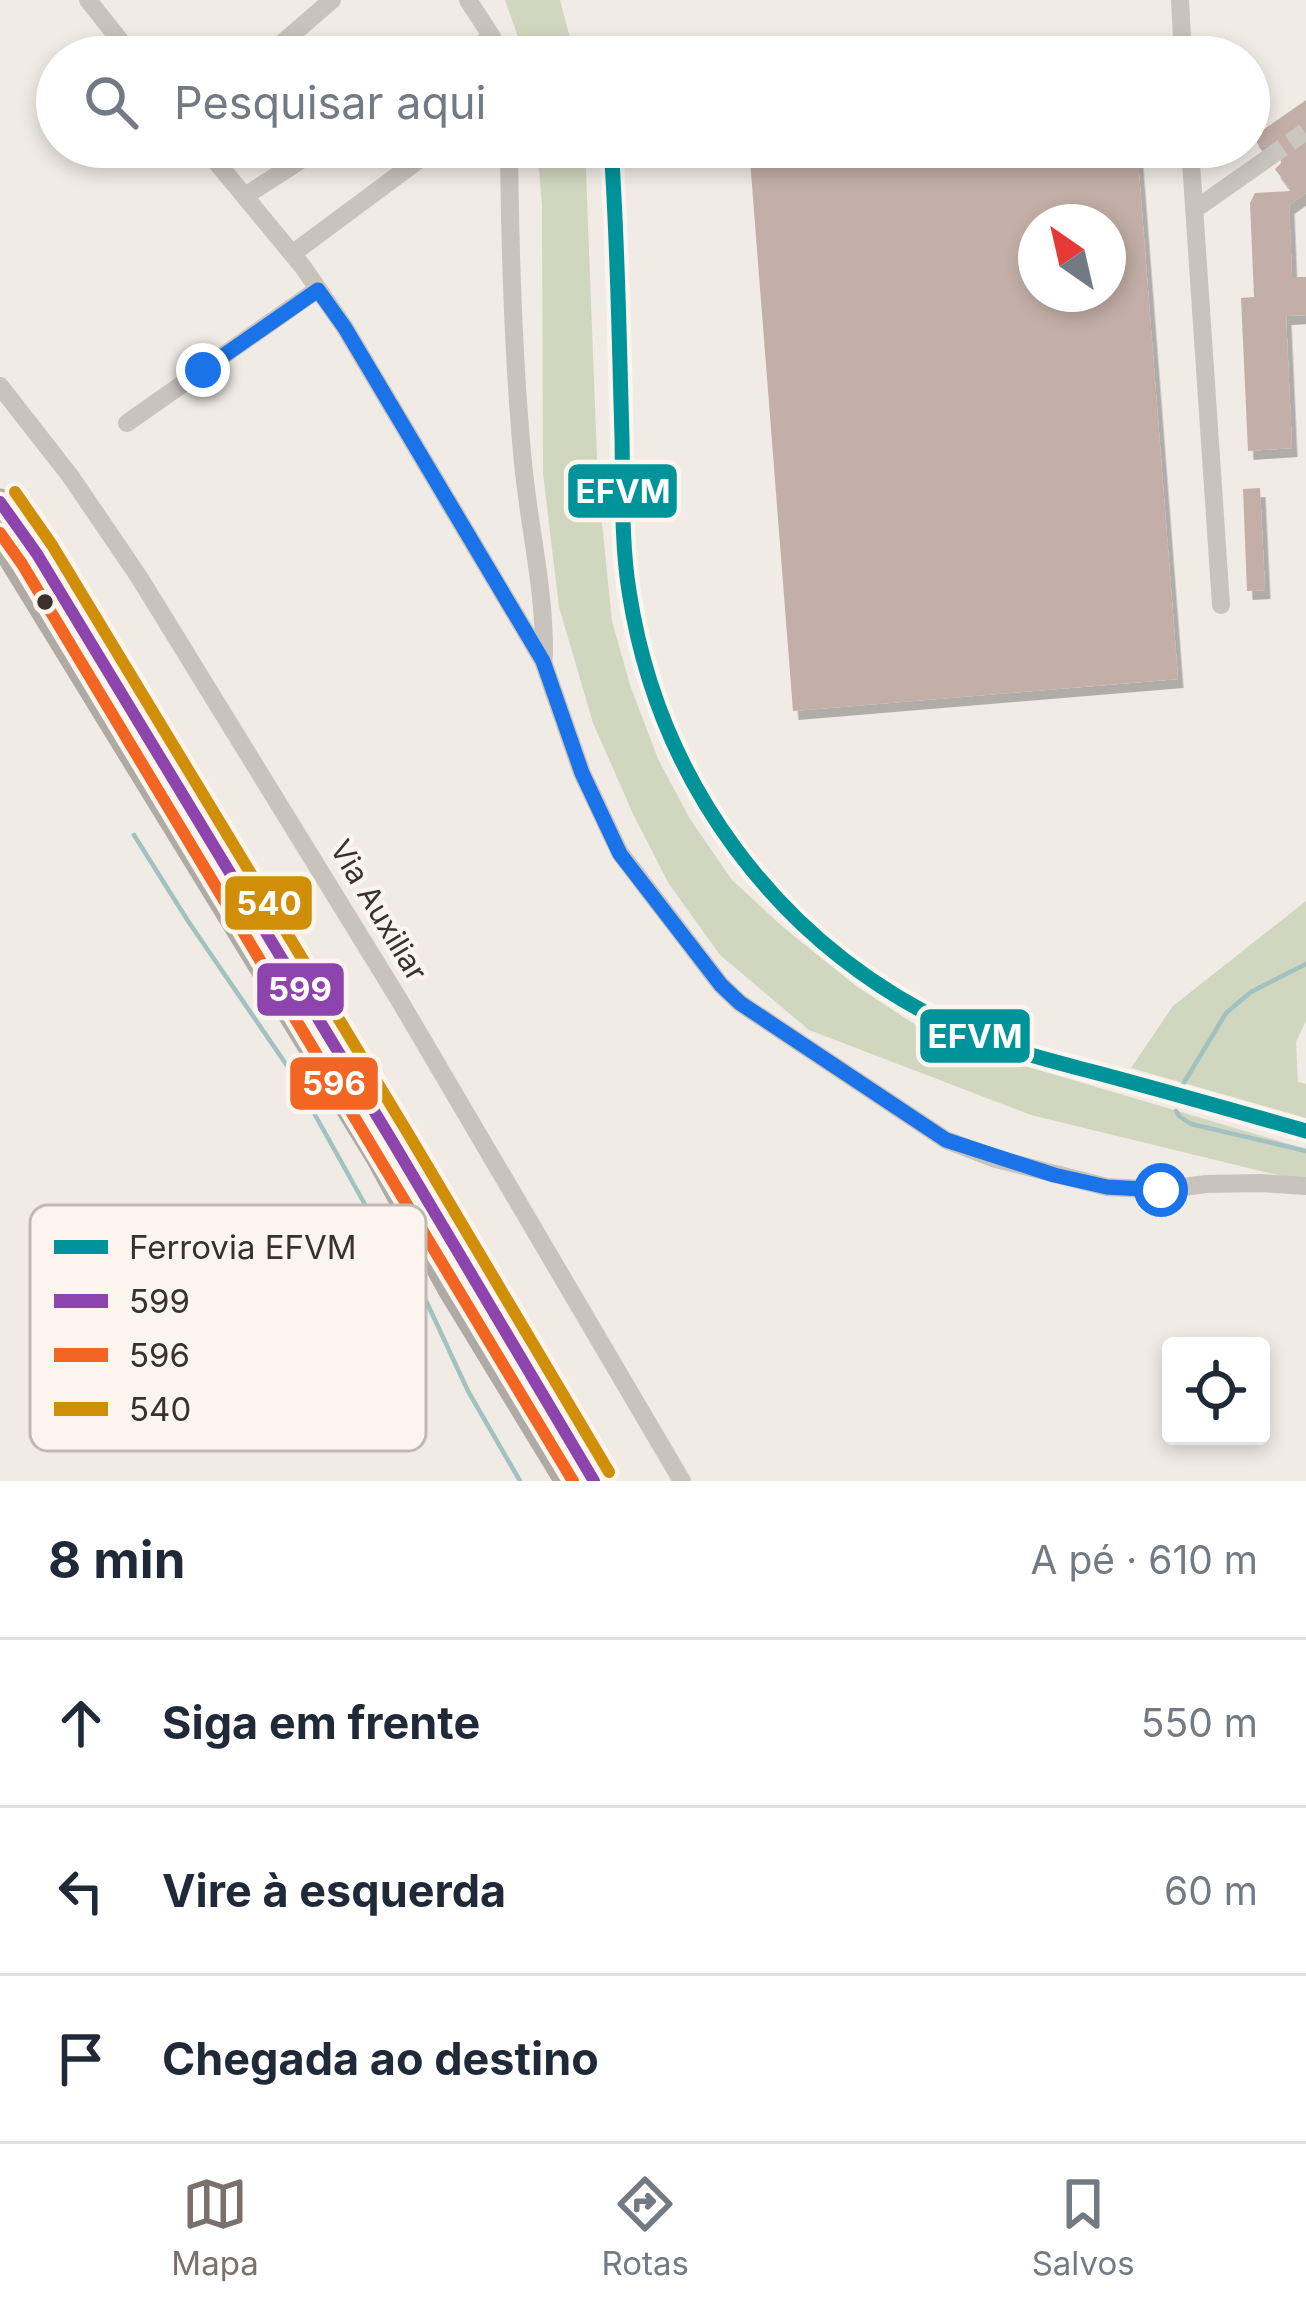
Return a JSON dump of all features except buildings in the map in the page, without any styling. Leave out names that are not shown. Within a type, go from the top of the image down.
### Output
[{"type":"highway","points":[[0,502],[37,554],[237,883],[594,1481]]},
{"type":"highway","points":[[0,539],[8,562],[406,1205]]},
{"type":"highway","points":[[426,1242],[568,1481]]},
{"type":"street","points":[[88,0],[116,36]]},
{"type":"street","points":[[290,36],[332,0]]},
{"type":"street","points":[[468,0],[491,36]]},
{"type":"street","points":[[1180,0],[1183,36]]},
{"type":"street","points":[[221,168],[345,328],[543,661],[582,773],[620,854],[740,1003],[946,1140],[996,1159],[1107,1187],[1306,1186]]},
{"type":"street","points":[[244,196],[288,168]]},
{"type":"street","points":[[292,254],[408,168]]},
{"type":"street","points":[[509,168],[523,463],[544,620],[543,661]]},
{"type":"street","points":[[1191,168],[1220,605]]},
{"type":"street","points":[[1194,210],[1254,168]]},
{"type":"street","points":[[127,423],[318,290]]},
{"type":"street","name":"Via Auxiliar","points":[[0,386],[71,476],[152,597],[386,978],[682,1481]]},
{"type":"green space","points":[[505,0],[560,0],[569,36],[518,36]]},
{"type":"green space","points":[[539,168],[586,168],[598,484],[612,621],[658,759],[690,819],[732,880],[856,986],[925,1031],[988,1055],[1306,1149],[1306,1182],[1031,1115],[809,1030],[720,955],[669,884],[634,816],[593,723],[559,607],[543,473]]},
{"type":"green space","points":[[1306,901],[1306,1021],[1296,1042],[1298,1082],[1306,1084],[1306,1118],[1131,1068],[1173,1006]]},
{"type":"waterway","points":[[134,835],[290,1070],[365,1205]]},
{"type":"waterway","points":[[1179,1091],[1226,1013],[1251,992],[1306,964]]},
{"type":"waterway","points":[[1176,1111],[1191,1124],[1306,1151]]},
{"type":"waterway","points":[[426,1301],[468,1391],[520,1481]]},
{"type":"tunnel","points":[[1270,157],[1306,131]]},
{"type":"rail line","name":"EFVM","points":[[612,168],[629,591],[644,661],[667,727],[697,790],[735,848],[780,901],[831,949],[887,990],[950,1025],[1026,1054],[1306,1131]]},
{"type":"transit line","name":"540","points":[[15,492],[52,545],[609,1472]]},
{"type":"transit line","name":"599","points":[[0,502],[37,554],[594,1481]]},
{"type":"transit line","name":"596","points":[[0,533],[407,1205]]},
{"type":"transit line","name":"596","points":[[426,1236],[573,1481]]},
{"type":"route","points":[[203,370],[318,290],[543,661],[582,773],[620,854],[721,985],[740,1003],[946,1140],[1054,1175],[1107,1187],[1161,1190]]}]
